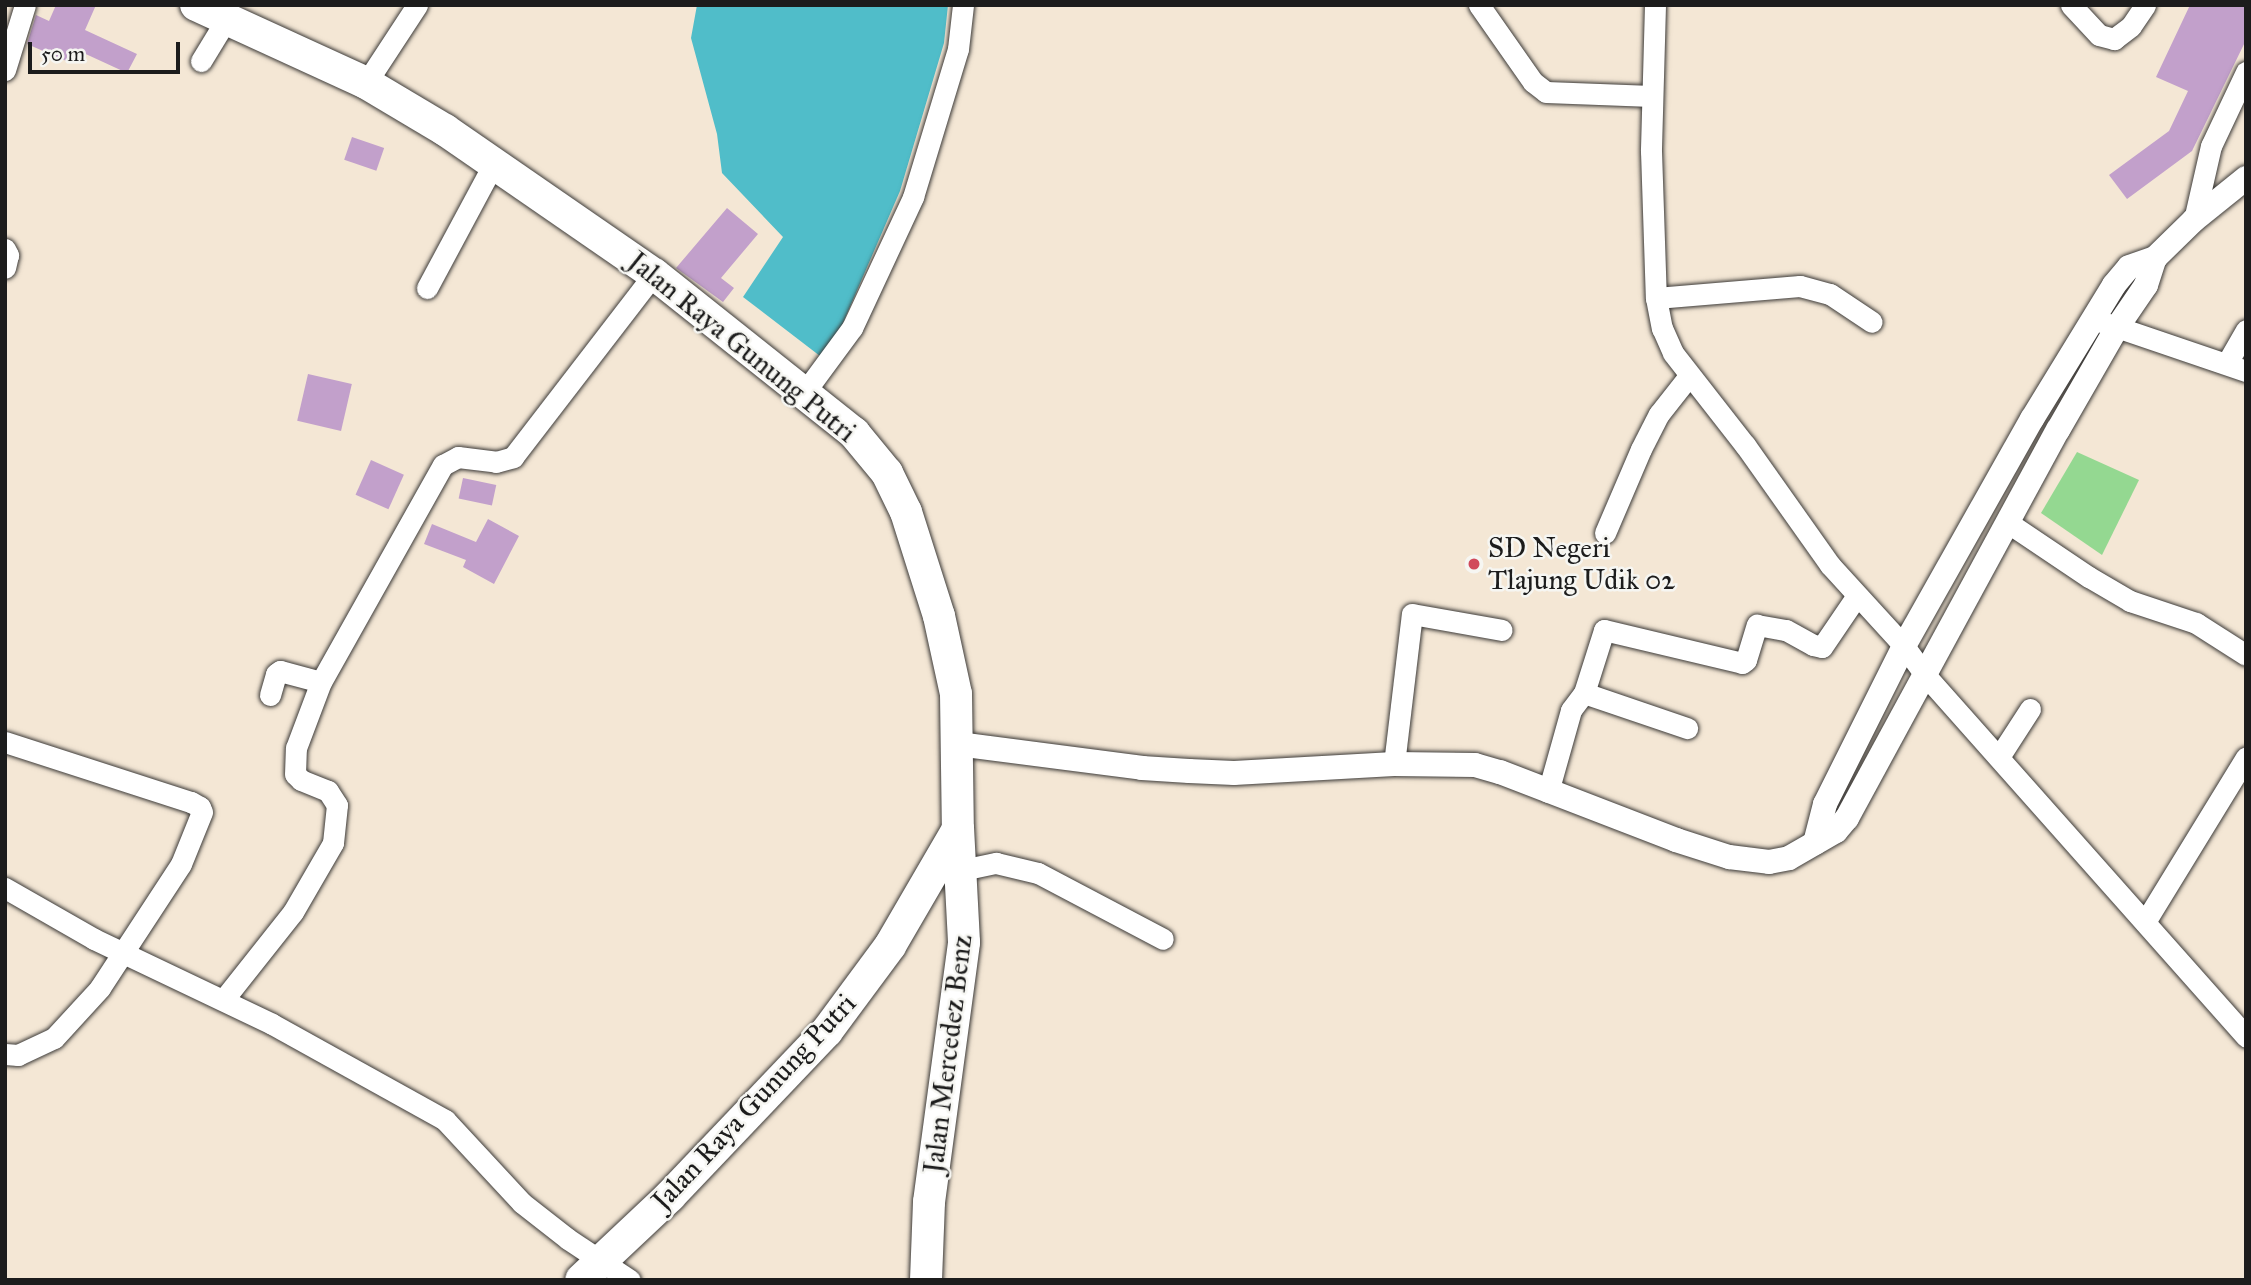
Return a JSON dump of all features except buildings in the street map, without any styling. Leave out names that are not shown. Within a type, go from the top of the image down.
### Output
[{"type":"main road","name":"Jalan Raya Gunung Putri","points":[[212,11],[366,83],[494,163],[654,274],[854,433],[887,473],[906,512],[939,616],[956,694],[958,829],[890,946],[827,1031],[670,1196],[591,1271]]},
{"type":"main road","name":"Jalan Mercedez Benz","points":[[926,1280],[929,1202],[964,942],[958,829]]},
{"type":"street","points":[[5,70],[25,5]]},
{"type":"street","points":[[366,83],[417,5]]},
{"type":"street","points":[[804,393],[852,328],[913,197],[958,50],[963,5]]},
{"type":"street","points":[[1479,5],[1533,82],[1546,92],[1652,96]]},
{"type":"street","points":[[1655,5],[1652,96],[1656,298],[1662,328],[1673,353],[1856,597],[1904,646],[1926,676],[2246,1036]]},
{"type":"street","points":[[2071,5],[2099,34],[2114,39],[2131,26],[2145,5]]},
{"type":"street","points":[[201,61],[212,11]]},
{"type":"street","points":[[2194,220],[2211,146],[2246,72]]},
{"type":"street","points":[[427,288],[494,163]]},
{"type":"street","points":[[1815,843],[1825,804],[1904,646],[2093,317],[2129,267],[2155,258],[2194,220],[2246,178]]},
{"type":"street","points":[[5,249],[8,255],[5,268]]},
{"type":"street","points":[[958,744],[1189,771],[1234,773],[1394,764],[1475,765],[1500,772],[1676,840],[1753,861],[1789,858],[1842,826],[1926,676],[2007,522],[2116,329],[2146,285],[2155,258]]},
{"type":"street","points":[[224,999],[292,912],[332,844],[337,813],[333,797],[301,780],[293,767],[299,737],[321,682],[443,465],[458,457],[496,462],[513,457],[654,274]]},
{"type":"street","points":[[1656,298],[1800,286],[1830,294],[1872,321]]},
{"type":"street","points":[[2093,317],[2116,329],[2237,367],[2246,330]]},
{"type":"street","points":[[1605,533],[1659,414],[1689,376]]},
{"type":"street","points":[[2007,522],[2089,578],[2130,601],[2196,623],[2246,655]]},
{"type":"street","points":[[1548,792],[1571,710],[1584,693],[1604,630],[1742,663],[1746,660],[1757,625],[1786,630],[1822,647],[1856,597]]},
{"type":"street","points":[[1394,764],[1410,616],[1415,613],[1502,631]]},
{"type":"street","points":[[270,695],[276,674],[281,671],[321,682]]},
{"type":"street","points":[[1584,693],[1687,728]]},
{"type":"street","points":[[1999,757],[2030,709]]},
{"type":"street","points":[[5,742],[200,807],[201,818],[181,864],[100,988],[54,1038],[18,1055],[5,1054]]},
{"type":"street","points":[[2145,922],[2246,757]]},
{"type":"street","points":[[962,870],[996,863],[1038,873],[1163,939]]},
{"type":"street","points":[[5,888],[94,939],[224,999],[445,1119],[522,1203],[591,1271],[630,1280]]},
{"type":"green space","points":[[2077,452],[2139,480],[2102,555],[2041,513]]},
{"type":"water","points":[[697,5],[948,5],[944,43],[900,191],[836,339],[820,356],[743,297],[783,237],[722,173],[717,134],[691,38]]},
{"type":"place","name":"SD Negeri Tlajung Udik 02","points":[[1474,564]]}]
